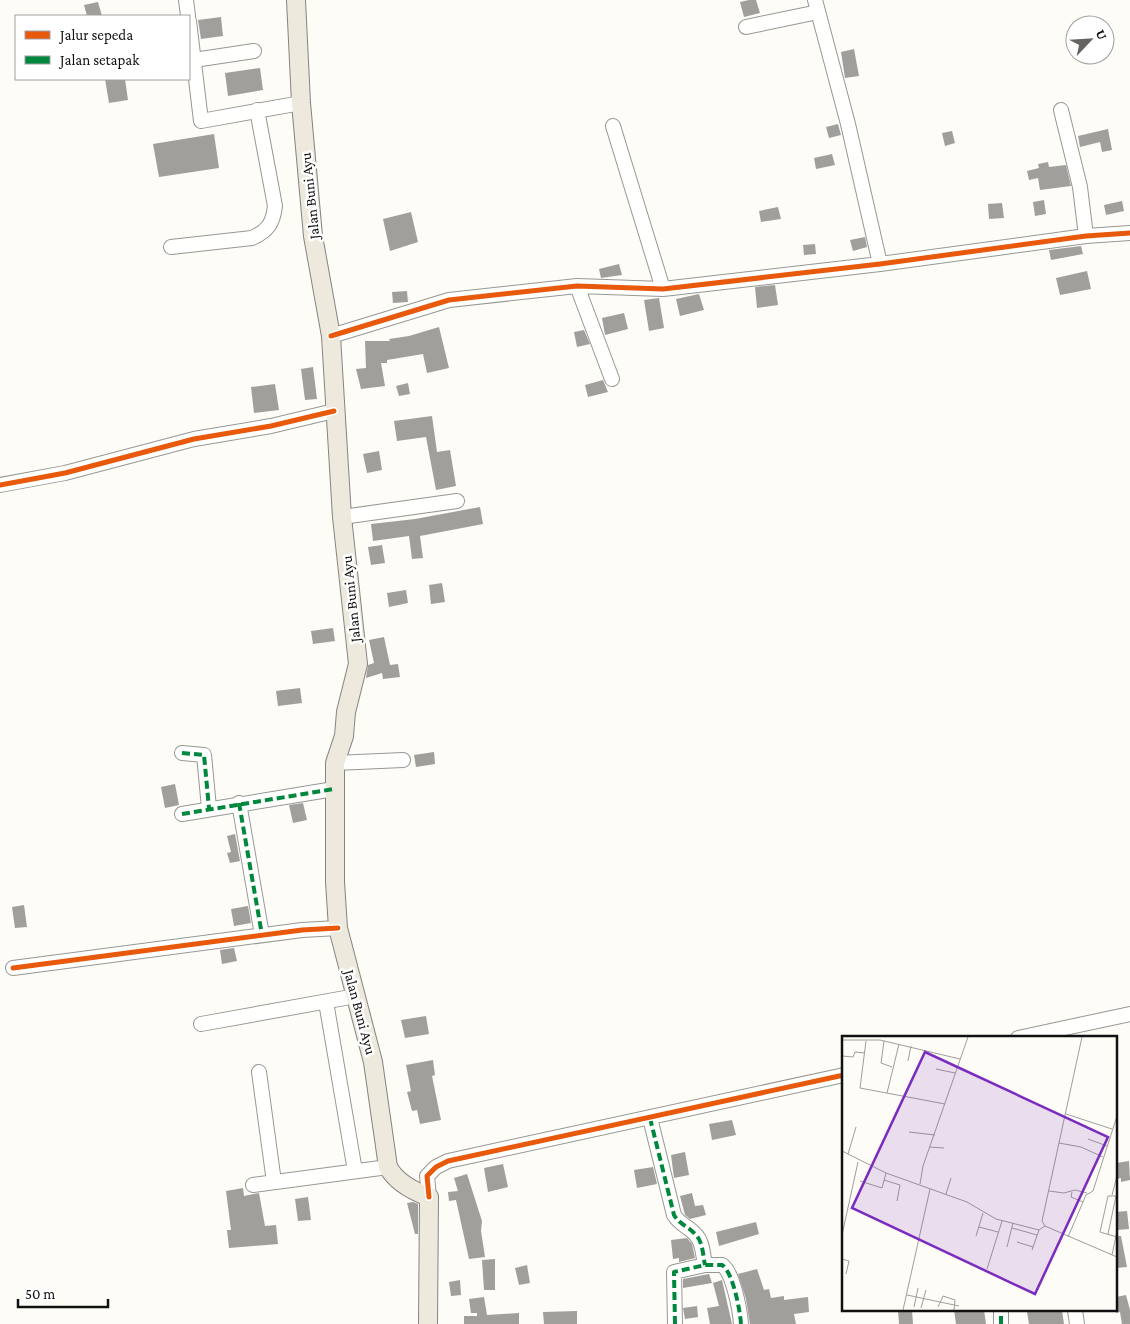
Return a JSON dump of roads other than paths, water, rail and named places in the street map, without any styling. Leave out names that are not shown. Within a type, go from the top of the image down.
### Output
[{"type":"main road","name":"Jalan Buni Ayu","points":[[296,0],[300,103],[313,236],[331,336],[334,411],[342,517],[358,664],[346,712],[344,736],[336,763],[334,789],[335,882],[338,928],[373,1062],[388,1167]]},
{"type":"main road","points":[[388,1167],[396,1178],[425,1195],[428,1324]]},
{"type":"street","points":[[186,0],[188,15]]},
{"type":"street","points":[[746,27],[816,6],[848,124],[878,257]]},
{"type":"street","points":[[190,29],[200,121],[300,103]]},
{"type":"street","points":[[194,60],[254,51]]},
{"type":"street","points":[[171,247],[252,238],[264,232],[273,222],[275,206],[257,110]]},
{"type":"street","points":[[1061,110],[1080,187],[1086,236]]},
{"type":"street","points":[[613,126],[663,289]]},
{"type":"street","points":[[331,336],[449,300],[577,286],[663,289],[878,257],[1130,233]]},
{"type":"street","points":[[577,286],[612,379]]},
{"type":"street","points":[[0,485],[65,473],[194,439],[271,426],[334,411]]},
{"type":"street","points":[[342,517],[457,501]]},
{"type":"street","points":[[182,753],[204,755],[210,808]]},
{"type":"street","points":[[336,763],[403,760]]},
{"type":"street","points":[[182,814],[334,789]]},
{"type":"street","points":[[239,804],[262,935]]},
{"type":"street","points":[[13,968],[262,935],[338,928]]},
{"type":"street","points":[[201,1024],[356,996]]},
{"type":"street","points":[[326,1002],[355,1171]]},
{"type":"street","points":[[1027,1036],[1130,1014]]},
{"type":"street","points":[[259,1072],[274,1182]]},
{"type":"street","points":[[425,1195],[428,1176],[436,1167],[448,1161],[842,1075]]},
{"type":"street","points":[[650,1118],[674,1215],[679,1224],[695,1233],[700,1240],[705,1265]]},
{"type":"street","points":[[252,1185],[388,1167]]},
{"type":"street","points":[[675,1324],[674,1272],[705,1265],[722,1265],[728,1271],[740,1309],[741,1324]]}]
